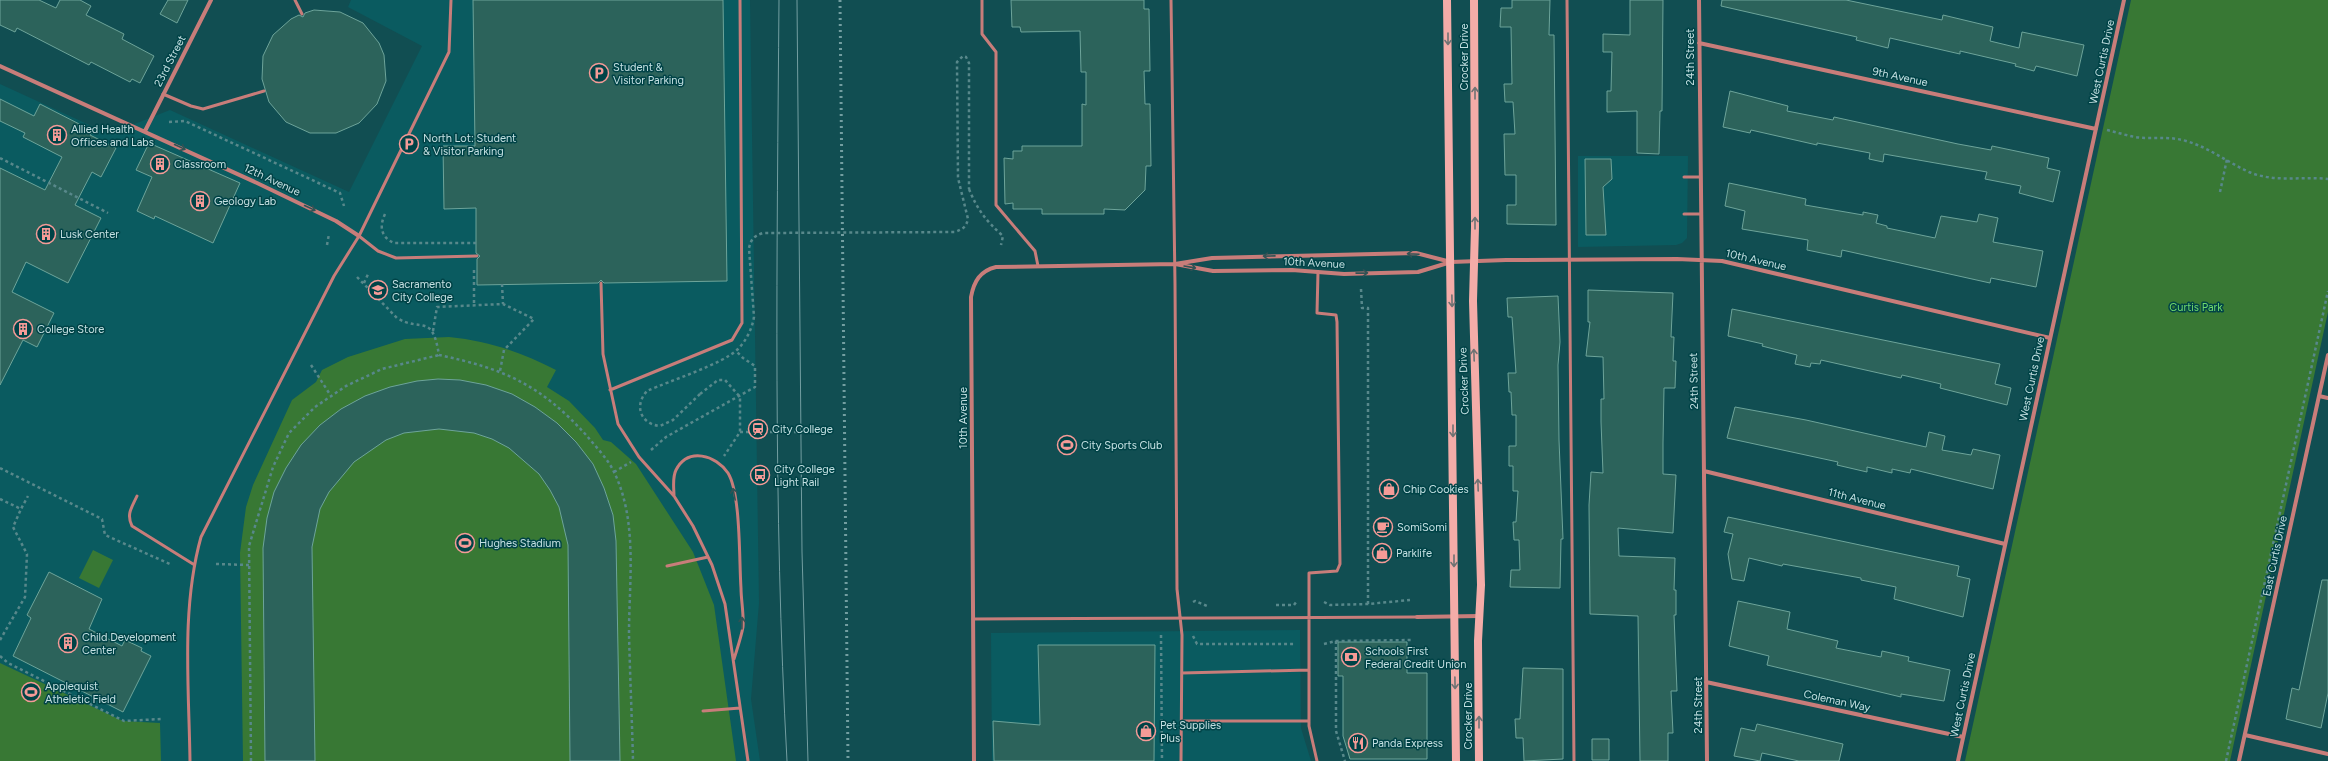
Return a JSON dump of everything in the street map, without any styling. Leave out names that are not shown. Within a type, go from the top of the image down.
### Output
[{"type":"street","name":"23rd Street","points":[[144,131],[211,0]]},
{"type":"street","name":"Crocker Drive","points":[[1447,0],[1456,761]]},
{"type":"street","name":"Crocker Drive","points":[[1474,0],[1473,301],[1481,586],[1479,616],[1478,761]]},
{"type":"street","name":"24th Street","points":[[1699,0],[1707,761]]},
{"type":"street","name":"West Curtis Drive","points":[[1958,761],[2124,0]]},
{"type":"street","name":"9th Avenue","points":[[1699,43],[2096,129]]},
{"type":"street","name":"12th Avenue","points":[[0,66],[144,131],[336,221],[359,236]]},
{"type":"street","name":"10th Avenue","points":[[974,761],[971,297],[976,280],[990,269],[1038,266],[1175,264],[1212,258],[1416,253],[1451,262],[1570,260],[1722,261],[2050,338]]},
{"type":"street","name":"10th Avenue","points":[[1175,264],[1213,271],[1292,270],[1318,272],[1418,272],[1451,262]]},
{"type":"street","name":"East Curtis Drive","points":[[2240,761],[2328,355]]},
{"type":"street","points":[[2319,396],[2328,398]]},
{"type":"street","name":"11th Avenue","points":[[1704,471],[2005,544]]},
{"type":"street","points":[[1417,617],[1479,616]]},
{"type":"street","name":"Coleman Way","points":[[1706,682],[1963,737]]},
{"type":"street","points":[[2245,735],[2328,754]]},
{"type":"lane","points":[[295,0],[302,14]]},
{"type":"lane","points":[[190,761],[188,601],[193,564],[201,537],[334,276],[359,236],[449,52],[451,0]]},
{"type":"lane","points":[[610,390],[732,340],[742,323],[740,0]]},
{"type":"lane","points":[[982,0],[982,34],[996,52],[996,205],[1035,251],[1038,266]]},
{"type":"lane","points":[[1171,0],[1175,264],[1177,589],[1182,635],[1181,761]]},
{"type":"lane","points":[[1567,0],[1574,761]]},
{"type":"lane","points":[[164,94],[191,106],[203,109],[264,91]]},
{"type":"lane","points":[[1684,177],[1700,177]]},
{"type":"lane","points":[[1684,214],[1701,214]]},
{"type":"lane","points":[[359,236],[378,251],[396,258],[476,256]]},
{"type":"lane","points":[[1317,761],[1309,721],[1309,573],[1332,572],[1337,570],[1340,564],[1337,322],[1336,315],[1317,313],[1318,272]]},
{"type":"lane","points":[[601,283],[603,354],[618,424],[639,457],[674,496],[693,526],[708,557],[724,604],[748,761]]},
{"type":"lane","points":[[674,496],[673,479],[676,470],[682,461],[690,457],[710,457],[720,463],[729,475],[734,493],[736,513],[743,627],[733,661]]},
{"type":"lane","points":[[138,496],[129,513],[129,520],[132,526],[193,564]]},
{"type":"lane","points":[[667,566],[708,557]]},
{"type":"lane","points":[[973,619],[1417,617]]},
{"type":"lane","points":[[1182,673],[1309,670]]},
{"type":"lane","points":[[703,711],[740,708]]},
{"type":"lane","points":[[1182,721],[1309,721]]},
{"type":"path","points":[[720,463],[740,432],[740,397],[726,380],[718,380],[700,394],[673,420],[660,426],[648,423],[642,417],[639,409],[642,397],[647,391],[719,360],[736,351],[748,335],[754,317],[749,248],[750,240],[755,235],[763,233],[955,232],[962,230],[968,219],[958,178],[957,62],[963,56],[966,57],[969,63],[969,189],[977,208],[985,220],[1002,236],[1001,245]]},
{"type":"path","points":[[169,122],[185,122],[340,193],[344,206]]},
{"type":"path","points":[[2107,130],[2145,138],[2160,137],[2184,140],[2211,150],[2249,172],[2279,180],[2305,177],[2328,179]]},
{"type":"path","points":[[0,158],[108,213]]},
{"type":"path","points":[[2220,192],[2227,159]]},
{"type":"path","points":[[384,214],[382,221],[382,232],[389,241],[394,243],[476,243]]},
{"type":"path","points":[[327,245],[329,234]]},
{"type":"path","points":[[474,270],[474,306]]},
{"type":"path","points":[[364,283],[369,272]]},
{"type":"path","points":[[357,277],[397,318],[405,323],[425,324],[433,332]]},
{"type":"path","points":[[502,284],[503,304]]},
{"type":"path","points":[[1361,289],[1362,308],[1368,308],[1368,604]]},
{"type":"path","points":[[2226,761],[2328,291]]},
{"type":"path","points":[[439,355],[433,332],[437,307],[503,304],[534,319],[504,350],[500,371]]},
{"type":"path","points":[[651,450],[666,437],[740,397],[755,387],[755,366],[742,358],[736,351]]},
{"type":"path","points":[[251,761],[249,546],[273,467],[289,433],[315,407],[331,396],[382,369],[439,355],[500,371],[524,382],[551,400],[596,446],[614,472],[625,504],[630,547],[630,699],[633,761]]},
{"type":"path","points":[[311,365],[331,396]]},
{"type":"path","points":[[740,432],[798,432]]},
{"type":"path","points":[[614,472],[631,462]]},
{"type":"path","points":[[0,468],[102,519],[105,535],[172,565]]},
{"type":"path","points":[[0,640],[26,598],[27,554],[13,527],[20,509],[28,496]]},
{"type":"path","points":[[0,499],[20,509]]},
{"type":"path","points":[[216,564],[249,565]]},
{"type":"path","points":[[1324,602],[1330,605],[1368,604],[1410,600]]},
{"type":"path","points":[[1193,602],[1195,601],[1206,606],[1214,606]]},
{"type":"path","points":[[1273,605],[1294,605],[1296,601]]},
{"type":"path","points":[[1161,635],[1162,761]]},
{"type":"path","points":[[1193,635],[1197,644],[1296,644]]},
{"type":"path","points":[[1324,644],[1336,641],[1414,640]]},
{"type":"path","points":[[1336,641],[1336,731],[1345,761]]},
{"type":"path","points":[[0,656],[8,663],[124,721],[161,719]]},
{"type":"shaded area","name":"Sacramento City College","points":[[351,0],[750,0],[759,603],[751,699],[760,761],[0,761],[0,84],[109,134],[170,110],[349,192],[422,46],[348,7]]},
{"type":"shaded area","points":[[1578,156],[1688,156],[1687,238],[1682,243],[1676,245],[1578,247]]},
{"type":"shaded area","points":[[1300,630],[1301,728],[1311,761],[992,761],[991,633]]},
{"type":"green space","name":"Curtis Park","points":[[2131,0],[2328,0],[2328,312],[2230,761],[1965,761]]},
{"type":"green space","name":"Hughes Stadium","points":[[449,337],[478,341],[504,348],[556,370],[547,387],[569,401],[595,428],[603,440],[611,442],[636,464],[693,552],[714,605],[736,761],[243,761],[240,553],[246,507],[253,485],[292,400],[316,382],[322,370],[348,357],[405,339]]},
{"type":"green space","points":[[93,550],[113,560],[99,588],[79,578]]},
{"type":"green space","name":"Applequist Atheletic Field","points":[[0,663],[123,721],[160,723],[161,761],[0,761]]},
{"type":"building","points":[[0,0],[39,0],[56,8],[60,0],[80,0],[91,6],[86,15],[124,34],[122,39],[154,56],[140,83],[132,79],[130,82],[91,62],[89,65],[17,28],[15,32],[0,25]]},
{"type":"building","points":[[168,0],[188,0],[177,23],[160,14]]},
{"type":"building","name":"Student & Visitor Parking","points":[[473,0],[723,0],[727,281],[604,283],[601,280],[598,283],[477,285],[477,259],[480,256],[476,253],[476,208],[444,209],[443,146],[475,146]]},
{"type":"building","points":[[1011,0],[1144,0],[1144,9],[1149,9],[1150,71],[1144,71],[1145,104],[1150,104],[1151,166],[1146,166],[1145,190],[1125,210],[1104,209],[1104,214],[1042,214],[1042,209],[1013,209],[1013,203],[1005,204],[1004,158],[1013,159],[1013,151],[1022,151],[1022,146],[1082,146],[1082,104],[1086,105],[1086,72],[1081,72],[1080,31],[1021,32],[1020,27],[1012,27]]},
{"type":"building","points":[[1512,0],[1550,0],[1549,35],[1554,35],[1556,225],[1507,224],[1507,205],[1516,205],[1516,175],[1505,175],[1504,134],[1515,134],[1513,102],[1505,102],[1504,84],[1512,84],[1511,27],[1500,27],[1501,8],[1512,8]]},
{"type":"building","points":[[1630,0],[1663,0],[1662,111],[1660,111],[1659,154],[1637,153],[1637,111],[1607,112],[1607,91],[1611,91],[1612,52],[1603,52],[1603,34],[1630,35]]},
{"type":"building","points":[[1722,0],[1846,0],[1942,20],[1943,15],[1993,27],[1990,41],[2019,48],[2022,32],[2084,45],[2077,76],[2036,66],[2034,71],[2015,66],[2016,64],[1960,51],[1960,54],[1890,38],[1888,48],[1856,40],[1857,37],[1721,6]]},
{"type":"building","points":[[314,10],[340,12],[363,23],[379,43],[384,55],[386,81],[377,104],[359,123],[336,133],[310,133],[286,122],[269,102],[262,79],[263,56],[273,35],[291,19],[299,15],[303,17],[305,13]]},
{"type":"building","points":[[1730,91],[1788,106],[1787,111],[1833,120],[1834,117],[1958,144],[1991,150],[1992,146],[2049,158],[2047,168],[2060,171],[2053,202],[2019,193],[2021,186],[1985,179],[1987,172],[1884,154],[1883,162],[1869,159],[1870,153],[1817,143],[1817,145],[1751,130],[1750,133],[1723,127]]},
{"type":"building","points":[[0,99],[34,116],[40,104],[93,131],[90,135],[116,148],[101,177],[92,172],[75,205],[101,218],[68,283],[26,262],[12,292],[54,313],[37,347],[23,340],[0,385],[0,168],[45,190],[62,157],[23,137],[25,133],[0,121]]},
{"type":"building","name":"Geology Lab","points":[[149,143],[240,183],[213,243],[155,216],[154,219],[137,211],[152,177],[136,170]]},
{"type":"building","points":[[1585,159],[1611,159],[1612,179],[1603,187],[1606,235],[1586,235]]},
{"type":"building","points":[[1729,183],[1806,199],[1805,205],[1863,215],[1863,212],[1878,215],[1876,223],[1887,226],[1887,228],[1935,238],[1941,216],[1977,222],[1979,214],[1998,218],[1993,242],[2043,251],[2036,287],[1991,278],[1990,283],[1842,250],[1841,257],[1807,250],[1808,240],[1742,229],[1745,211],[1725,206]]},
{"type":"building","points":[[1588,290],[1673,293],[1671,337],[1674,337],[1673,361],[1676,361],[1675,388],[1664,388],[1663,474],[1676,475],[1673,533],[1618,528],[1619,556],[1675,558],[1674,590],[1676,590],[1676,615],[1674,615],[1677,691],[1671,691],[1673,733],[1668,733],[1668,761],[1640,761],[1638,616],[1590,614],[1589,505],[1591,472],[1603,473],[1601,399],[1604,399],[1603,357],[1586,356],[1590,322],[1588,322]]},
{"type":"building","points":[[1558,296],[1560,342],[1558,365],[1559,440],[1563,539],[1561,539],[1560,588],[1510,587],[1511,570],[1520,570],[1519,540],[1514,540],[1513,522],[1516,522],[1518,491],[1513,491],[1513,466],[1509,466],[1509,446],[1516,446],[1516,415],[1512,415],[1508,373],[1516,373],[1512,317],[1508,317],[1507,298]]},
{"type":"building","points":[[1732,309],[2000,364],[1995,384],[2011,388],[2007,405],[1940,388],[1941,384],[1902,375],[1901,378],[1821,360],[1820,364],[1811,363],[1810,367],[1795,364],[1797,355],[1762,346],[1763,344],[1728,336]]},
{"type":"building","points":[[438,379],[460,380],[486,385],[512,394],[535,407],[557,423],[576,442],[593,464],[604,488],[613,515],[616,541],[620,761],[570,761],[568,545],[559,507],[550,490],[539,474],[509,448],[492,439],[474,433],[439,429],[404,433],[386,440],[354,462],[329,492],[320,509],[312,547],[315,761],[265,761],[263,548],[267,518],[274,492],[286,468],[301,445],[320,425],[341,409],[365,396],[390,387],[417,381]]},
{"type":"building","points":[[1735,407],[1806,420],[1926,447],[1929,432],[1945,436],[1942,450],[1971,455],[1973,449],[2000,455],[1993,489],[1911,469],[1910,473],[1892,469],[1892,473],[1867,467],[1867,472],[1837,465],[1838,462],[1727,438]]},
{"type":"building","points":[[1728,517],[1959,566],[1957,576],[1970,579],[1963,617],[1894,599],[1896,587],[1861,580],[1861,578],[1783,564],[1782,566],[1749,558],[1744,581],[1732,579],[1728,554],[1733,534],[1724,532]]},
{"type":"building","name":"Child Development Center","points":[[49,572],[102,599],[89,629],[122,646],[125,640],[142,648],[141,651],[151,656],[123,712],[13,656],[31,618],[27,615]]},
{"type":"building","points":[[2322,580],[2328,580],[2328,693],[2321,728],[2286,719],[2292,688],[2299,690]]},
{"type":"building","points":[[1738,601],[1790,612],[1787,629],[1838,641],[1836,648],[1881,657],[1882,651],[1909,657],[1908,661],[1950,670],[1944,701],[1901,694],[1901,697],[1767,665],[1769,656],[1729,646]]},
{"type":"building","points":[[1338,642],[1407,642],[1407,673],[1427,673],[1427,759],[1350,759],[1343,736],[1343,676],[1338,676]]},
{"type":"building","points":[[1038,645],[1155,645],[1154,761],[994,761],[993,721],[1040,725]]},
{"type":"building","points":[[1523,668],[1563,669],[1563,759],[1524,761],[1523,738],[1516,738],[1515,719],[1520,719]]},
{"type":"building","points":[[1757,724],[1843,744],[1839,761],[1799,761],[1762,753],[1760,761],[1734,756],[1741,728],[1755,731]]},
{"type":"building","points":[[1592,739],[1609,739],[1609,760],[1592,760]]},
{"type":"tram line","points":[[779,0],[777,381],[780,571],[787,761]]},
{"type":"tram line","points":[[797,0],[802,552],[808,761]]},
{"type":"railway","points":[[840,0],[848,761]]},
{"type":"place","name":"Student & Visitor Parking","points":[[599,73]]},
{"type":"place","name":"Allied Health Offices and Labs","points":[[57,135]]},
{"type":"place","name":"North Lot: Student & Visitor Parking","points":[[409,144]]},
{"type":"place","name":"Classroom","points":[[160,164]]},
{"type":"place","name":"Geology Lab","points":[[200,201]]},
{"type":"place","name":"Lusk Center","points":[[46,234]]},
{"type":"place","name":"Sacramento City College","points":[[378,290]]},
{"type":"place","name":"College Store","points":[[23,329]]},
{"type":"place","name":"City College","points":[[758,429]]},
{"type":"place","name":"City Sports Club","points":[[1067,445]]},
{"type":"place","name":"City College Light Rail","points":[[760,475]]},
{"type":"place","name":"Chip Cookies","points":[[1389,489]]},
{"type":"place","name":"SomiSomi","points":[[1383,527]]},
{"type":"place","name":"Hughes Stadium","points":[[465,543]]},
{"type":"place","name":"Parklife","points":[[1382,553]]},
{"type":"place","name":"Child Development Center","points":[[68,643]]},
{"type":"place","name":"Schools First Federal Credit Union","points":[[1351,657]]},
{"type":"place","name":"Applequist Atheletic Field","points":[[31,692]]},
{"type":"place","name":"Pet Supplies Plus","points":[[1146,731]]},
{"type":"place","name":"Panda Express","points":[[1358,743]]}]
